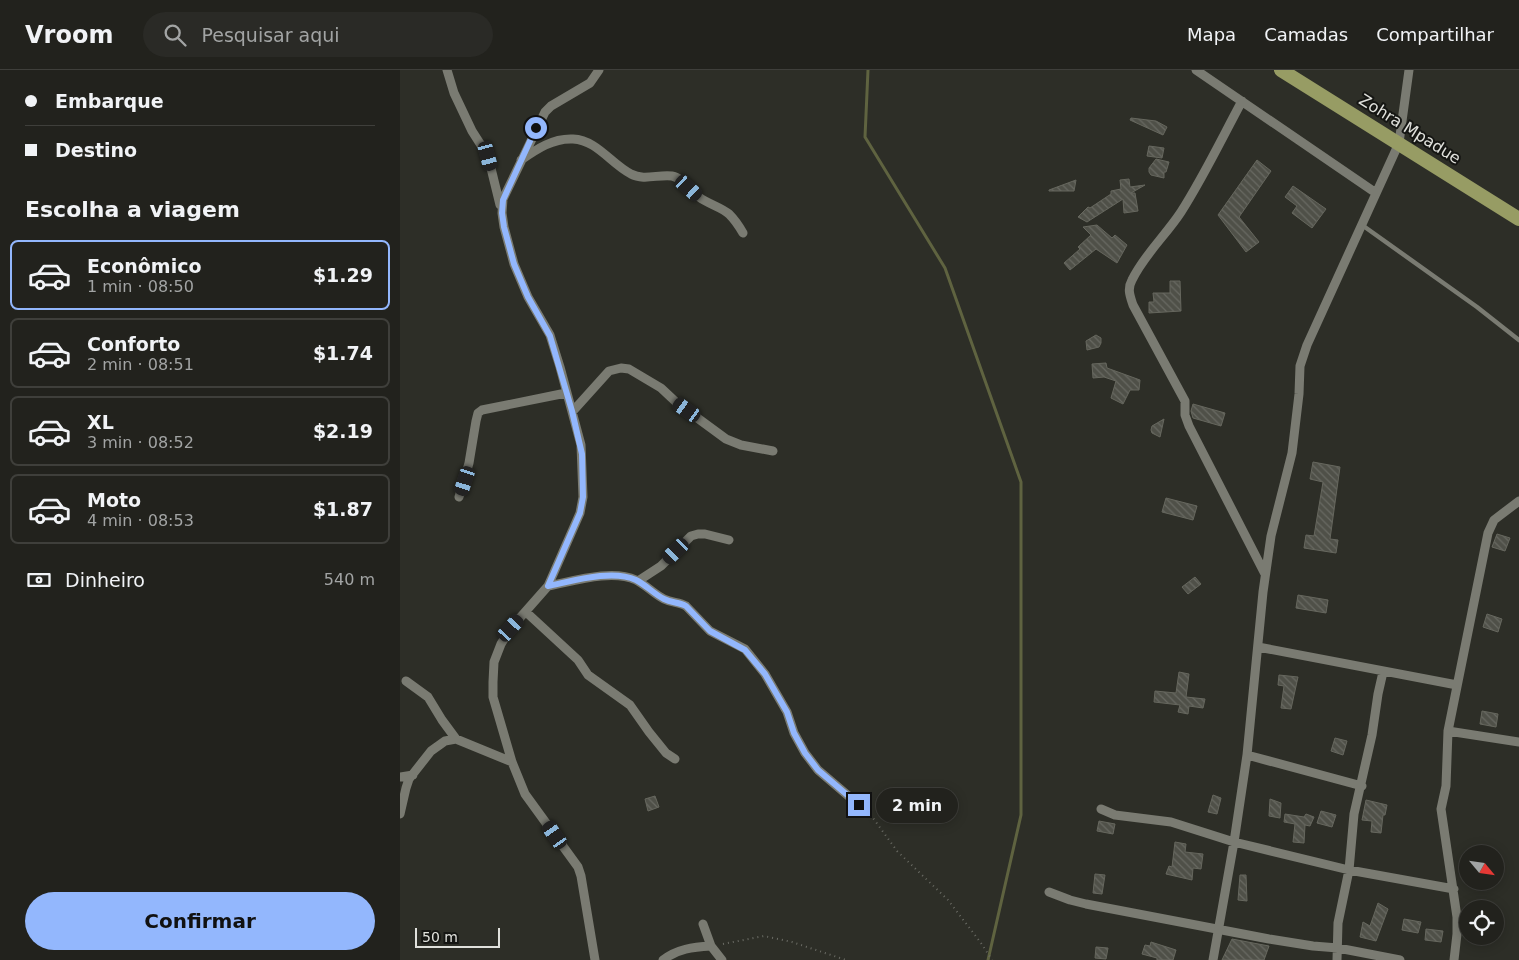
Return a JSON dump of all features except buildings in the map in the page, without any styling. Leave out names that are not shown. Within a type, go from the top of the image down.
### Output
[{"type":"highway","name":"Zohra Mpadue","points":[[1281,70],[1519,219]]},
{"type":"street","points":[[447,70],[454,93],[472,131],[488,156],[514,264],[528,297],[550,336],[572,411],[582,454],[583,497],[580,513],[548,586],[511,628],[501,644],[494,662],[493,697],[512,762],[528,800],[578,867],[596,960]]},
{"type":"street","points":[[502,213],[503,200],[544,112],[590,83],[599,70]]},
{"type":"street","points":[[1196,70],[1376,193]]},
{"type":"street","points":[[1213,960],[1220,928],[1247,755],[1271,536],[1292,453],[1299,394],[1300,366],[1399,143],[1409,70]]},
{"type":"street","points":[[1242,102],[1180,213],[1131,281],[1129,292],[1133,306],[1185,401],[1185,415],[1189,426],[1266,575]]},
{"type":"street","points":[[520,160],[540,147],[559,140],[574,139],[586,142],[631,175],[644,178],[672,176],[678,178],[700,198],[727,213],[736,222],[742,233]]},
{"type":"street","points":[[572,411],[609,371],[621,368],[629,369],[661,388],[677,403],[726,439],[741,445],[773,451]]},
{"type":"street","points":[[460,497],[465,481],[478,413],[482,410],[566,393]]},
{"type":"street","points":[[1454,960],[1457,934],[1454,889],[1441,809],[1446,786],[1448,731],[1488,533],[1494,520],[1519,501]]},
{"type":"street","points":[[638,581],[661,566],[691,536],[704,534],[729,540]]},
{"type":"street","points":[[548,586],[610,575],[627,576],[638,581],[661,598],[670,602],[682,603],[710,631],[745,650],[765,674],[787,712],[794,733],[805,753],[818,770],[859,805]]},
{"type":"street","points":[[526,612],[578,660],[588,675],[630,705],[666,753],[675,759]]},
{"type":"street","points":[[1258,647],[1457,685]]},
{"type":"street","points":[[1337,960],[1338,922],[1349,870],[1354,814],[1362,786],[1383,672]]},
{"type":"street","points":[[406,681],[428,697],[456,740]]},
{"type":"street","points":[[1448,731],[1519,742]]},
{"type":"street","points":[[400,814],[406,788],[413,774],[438,744],[450,739],[456,740],[512,762]]},
{"type":"street","points":[[1247,755],[1362,786]]},
{"type":"street","points":[[400,777],[413,774]]},
{"type":"street","points":[[1101,809],[1115,815],[1171,822],[1234,842],[1349,870],[1454,889]]},
{"type":"street","points":[[1049,892],[1086,904],[1400,960]]},
{"type":"street","points":[[703,924],[711,946],[722,960]]},
{"type":"street","points":[[663,960],[669,955],[688,948],[711,946]]},
{"type":"lane","points":[[1362,224],[1477,307],[1519,340]]},
{"type":"path","points":[[859,805],[873,818],[896,851],[948,900],[992,960]]},
{"type":"path","points":[[711,946],[764,936],[792,942],[846,960]]},
{"type":"waterway","points":[[868,70],[865,137],[945,268],[1021,482],[1021,815],[988,960]]},
{"type":"route","points":[[536,128],[503,200],[502,213],[514,264],[528,297],[550,336],[572,411],[582,454],[583,497],[580,513],[548,586],[610,575],[621,575],[638,581],[661,598],[674,603],[682,603],[710,631],[745,650],[765,674],[787,712],[794,733],[805,753],[818,770],[859,805]]}]
